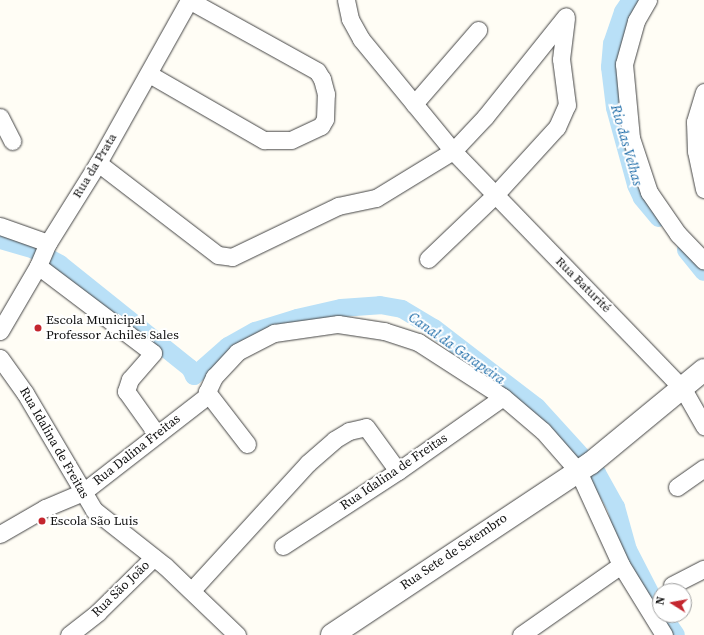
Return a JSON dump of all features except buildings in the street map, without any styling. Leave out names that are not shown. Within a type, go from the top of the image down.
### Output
[{"type":"street","points":[[149,74],[264,140],[291,140],[321,126],[325,119],[326,94],[322,79],[317,71],[189,0]]},
{"type":"street","name":"Rua da Prata","points":[[0,330],[149,74],[189,0]]},
{"type":"street","name":"Rua Baturité","points":[[346,0],[350,19],[361,39],[453,151],[494,196],[614,315],[683,389],[704,426]]},
{"type":"street","points":[[648,0],[636,22],[624,64],[631,138],[650,192],[678,234],[704,261]]},
{"type":"street","points":[[98,163],[218,255],[224,257],[242,253],[338,206],[376,198],[453,151],[485,117],[566,16],[561,59],[567,105],[557,126],[494,196],[428,259]]},
{"type":"street","points":[[414,104],[478,30]]},
{"type":"street","points":[[704,92],[695,122],[696,151],[704,189]]},
{"type":"street","points":[[0,118],[12,141]]},
{"type":"street","points":[[0,226],[43,255],[153,354],[130,379],[126,390],[156,433]]},
{"type":"street","points":[[247,444],[209,396],[208,388],[214,377],[237,352],[274,333],[338,324],[384,331],[418,342],[503,397],[584,467],[621,565],[664,635]]},
{"type":"street","name":"Rua Idalina de Freitas","points":[[0,358],[25,393],[94,510],[154,557],[192,590],[238,635]]},
{"type":"street","name":"Rua Sete de Setembro","points":[[332,635],[584,467],[683,389],[704,370]]},
{"type":"street","name":"Rua Dalina Freitas","points":[[0,534],[45,508],[82,492],[156,433],[209,396]]},
{"type":"street","name":"Rua Idalina de Freitas","points":[[284,546],[398,471],[503,397]]},
{"type":"street","points":[[192,590],[308,463],[334,440],[349,431],[366,427],[398,471]]},
{"type":"street","points":[[677,487],[704,468]]},
{"type":"street","name":"Rua São João","points":[[70,635],[98,612],[154,557]]},
{"type":"street","points":[[522,635],[621,565]]},
{"type":"street","points":[[674,583],[704,569]]},
{"type":"waterway","name":"Rio das Velhas","points":[[631,0],[623,12],[612,44],[610,67],[615,108],[636,185],[642,198],[659,218]]},
{"type":"waterway","name":"Canal da Garapeira","points":[[0,240],[34,250],[60,264],[190,368],[194,376],[228,346],[255,331],[297,318],[341,308],[380,305],[402,309],[434,328],[537,407],[597,473],[616,507],[628,550],[652,596]]},
{"type":"waterway","name":"Rio das Velhas","points":[[686,250],[704,272]]},
{"type":"waterway","name":"Canal da Garapeira","points":[[668,623],[676,635]]},
{"type":"place","name":"Escola Municipal Professor Achiles Sales","points":[[38,328]]},
{"type":"place","name":"Escola São Luis","points":[[42,521]]}]
